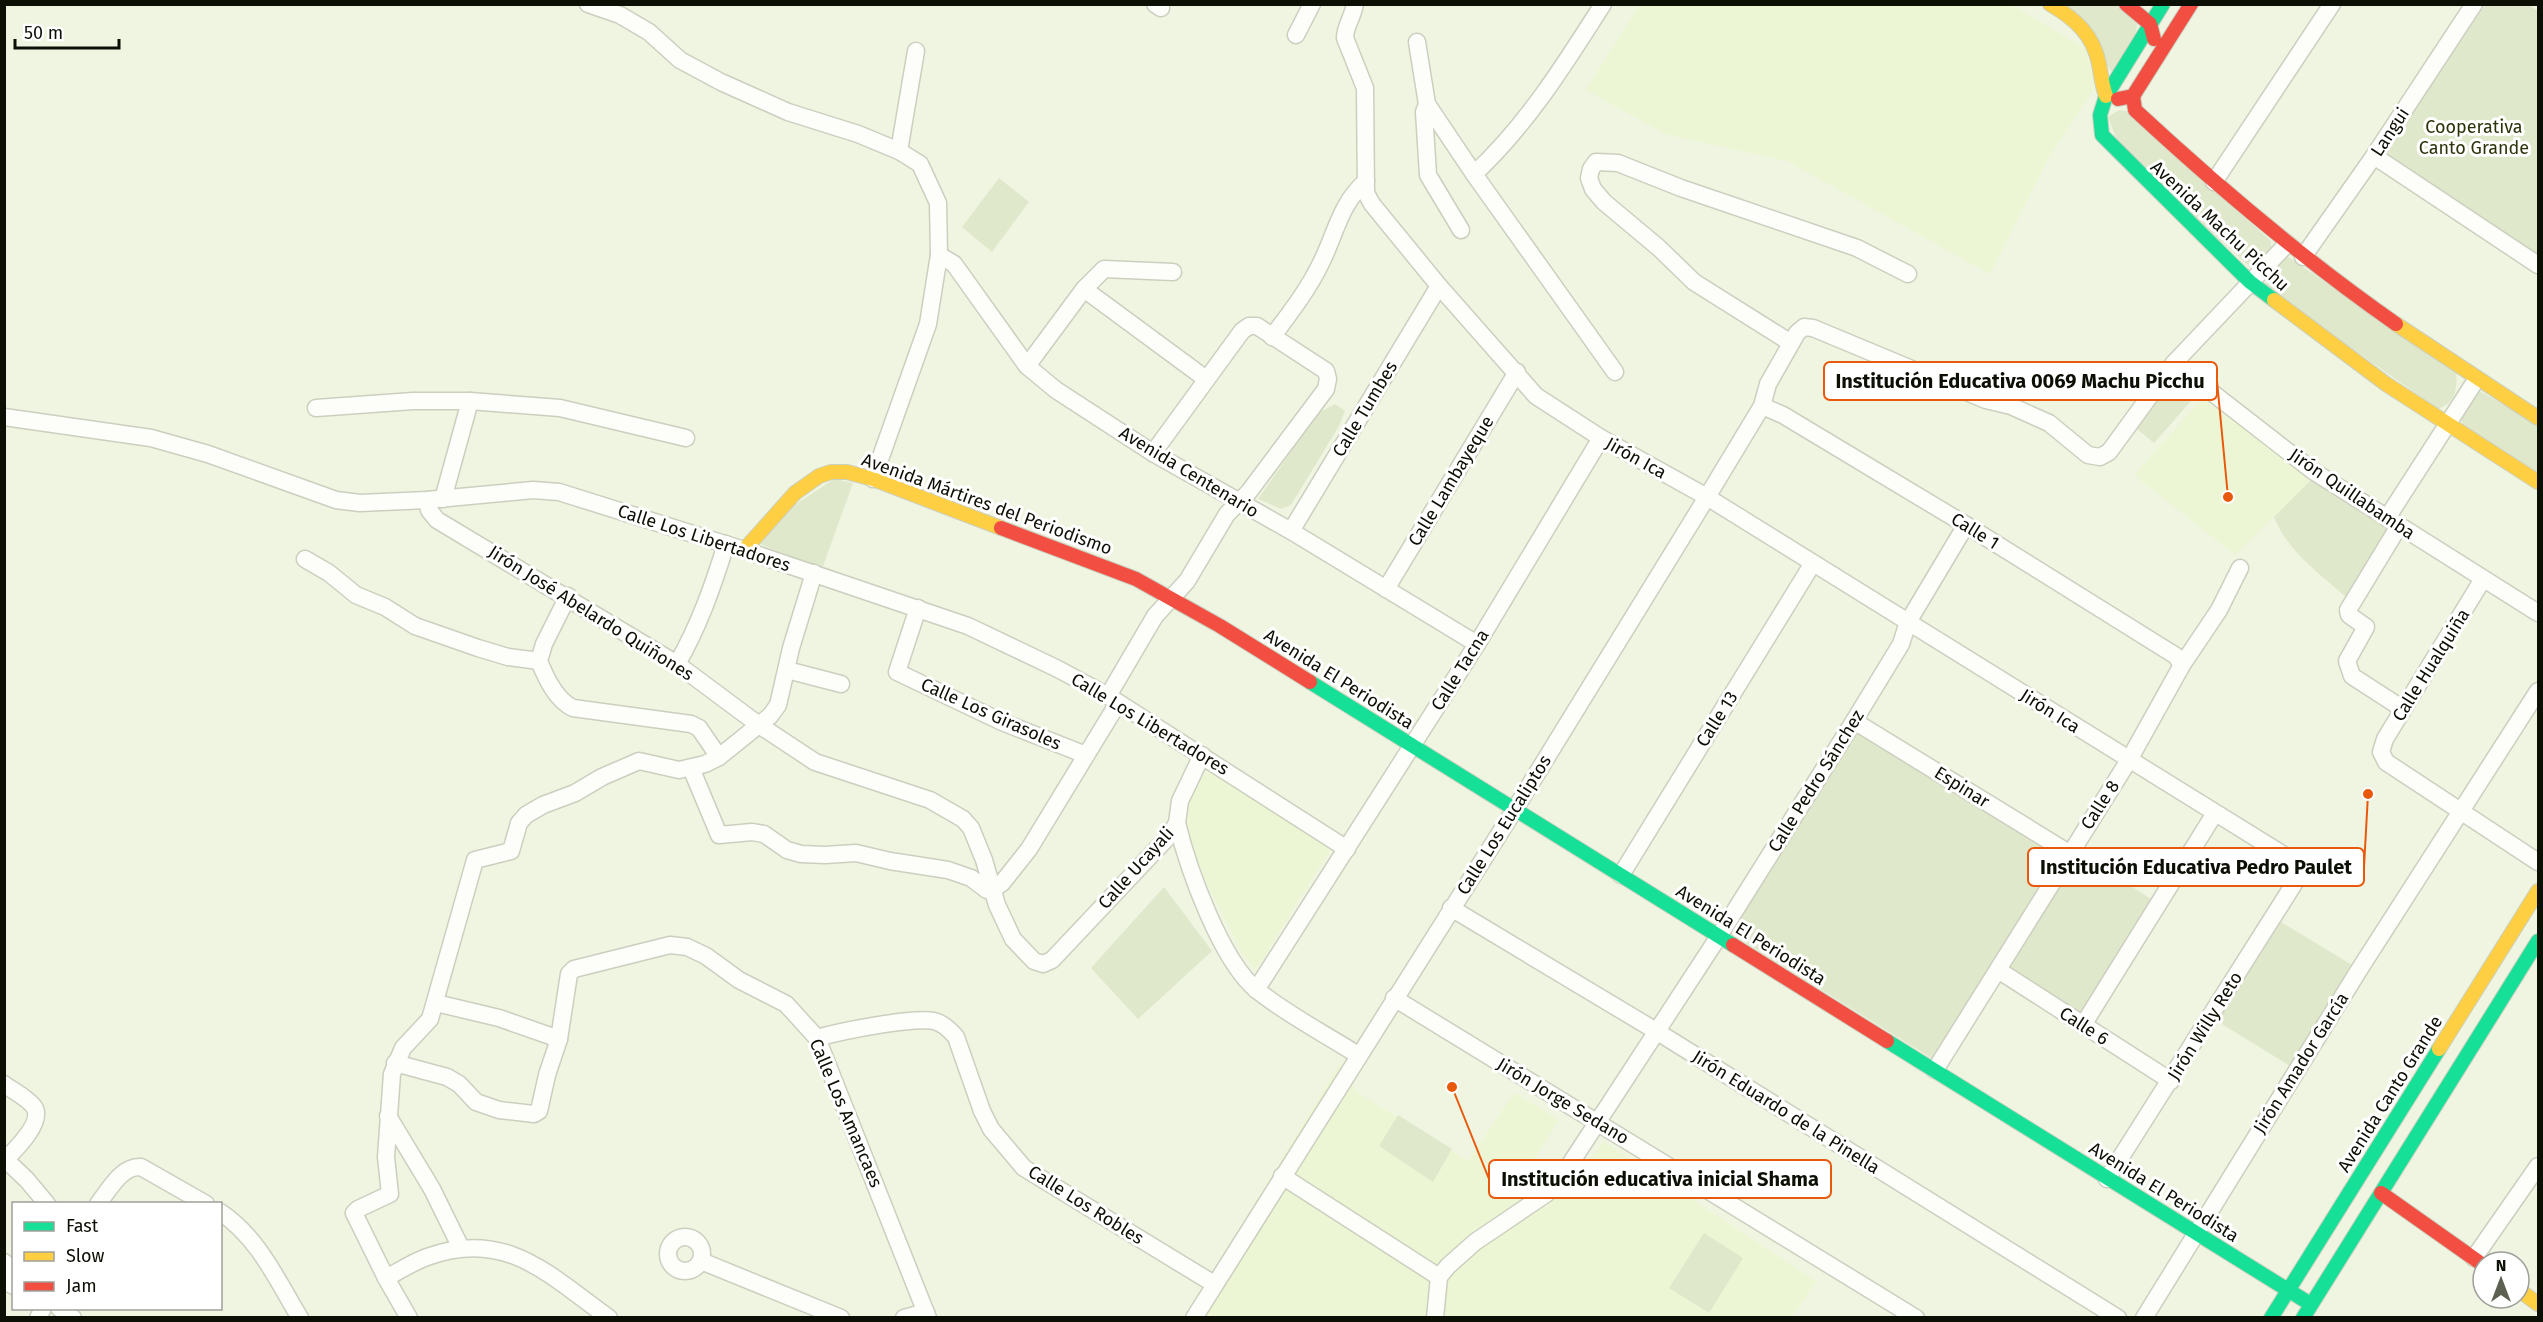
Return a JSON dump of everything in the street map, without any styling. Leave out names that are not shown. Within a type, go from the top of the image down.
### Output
[{"type":"street","points":[[588,4],[620,15],[649,32],[680,60],[721,82],[788,112],[858,134],[899,151],[920,164],[938,203],[939,255],[928,324],[873,479]]},
{"type":"street","points":[[1296,35],[1312,4]]},
{"type":"street","name":"Jirón Ica","points":[[1354,4],[1353,16],[1345,29],[1345,38],[1365,88],[1366,193],[1372,204],[1439,286],[1536,396],[1601,438],[1707,497],[2298,864],[2301,870]]},
{"type":"street","points":[[1474,174],[1498,151],[1562,69],[1603,4]]},
{"type":"street","name":"Avenida Machu Picchu","points":[[2050,4],[2087,31],[2094,45],[2102,89],[2106,96],[2100,115],[2102,135],[2108,143],[2250,282],[2334,346],[2447,425],[2538,482]]},
{"type":"street","points":[[2126,4],[2150,24],[2156,59]]},
{"type":"street","points":[[2163,4],[2106,96],[2115,99],[2133,96],[2191,4]]},
{"type":"street","points":[[2214,182],[2332,4]]},
{"type":"street","name":"Langui","points":[[2303,256],[2374,156],[2474,4]]},
{"type":"street","points":[[1417,42],[1427,104],[1474,174],[1616,372]]},
{"type":"street","points":[[899,151],[916,51]]},
{"type":"street","name":"Avenida Machu Picchu","points":[[2133,96],[2132,104],[2135,110],[2214,182],[2303,256],[2380,314],[2476,380],[2538,418]]},
{"type":"street","points":[[1427,104],[1424,112],[1428,175],[1461,230]]},
{"type":"street","points":[[2374,156],[2538,265]]},
{"type":"street","points":[[1791,343],[1694,282],[1659,248],[1604,202],[1593,189],[1589,178],[1590,170],[1596,162],[1618,163],[1681,188],[1857,248],[1908,274]]},
{"type":"street","points":[[1272,337],[1307,291],[1323,260],[1345,205],[1354,191],[1366,181]]},
{"type":"street","points":[[2174,363],[2287,243]]},
{"type":"street","name":"Avenida Centenario","points":[[939,255],[954,264],[1027,366],[1056,390],[1153,453],[1291,531],[1477,644]]},
{"type":"street","points":[[1027,366],[1084,289],[1104,269],[1173,272]]},
{"type":"street","name":"Calle Tumbes","points":[[1291,531],[1439,286]]},
{"type":"street","points":[[1084,289],[1206,379]]},
{"type":"street","points":[[691,768],[718,835],[752,832],[764,834],[787,850],[801,854],[856,853],[948,870],[971,878],[987,890],[992,890],[1002,883],[1029,849],[1086,755],[1155,616],[1187,581],[1227,514],[1239,502],[1326,389],[1328,379],[1326,371],[1257,326],[1249,326],[1242,331],[1153,453]]},
{"type":"street","name":"Calle Los Eucaliptos","points":[[1194,1317],[1515,810],[1707,497],[1762,406],[1768,384],[1797,333],[1804,327],[1814,328],[1986,400],[2011,406],[2049,423],[2088,455],[2100,457],[2109,452],[2174,363]]},
{"type":"street","name":"Jirón Quillabamba","points":[[2174,363],[2313,471],[2538,613]]},
{"type":"street","name":"Calle Lambayeque","points":[[1386,589],[1516,372]]},
{"type":"street","points":[[2403,709],[2352,676],[2347,661],[2366,627],[2349,615],[2348,610],[2393,522],[2447,425],[2476,380]]},
{"type":"street","points":[[316,408],[413,401],[470,401],[560,408],[686,438]]},
{"type":"street","points":[[435,499],[470,401]]},
{"type":"street","name":"Calle 1","points":[[1762,406],[1783,415],[1965,525],[2176,656],[2182,665]]},
{"type":"street","name":"Calle Los Libertadores","points":[[4,417],[151,438],[208,454],[336,500],[360,503],[533,490],[559,492],[726,544],[968,626],[1058,669],[1202,755],[1347,849]]},
{"type":"street","name":"Calle Tacna","points":[[1256,990],[1477,644],[1601,438]]},
{"type":"street","name":"Avenida Mártires del Periodismo","points":[[744,550],[801,487],[814,477],[831,472],[845,472],[873,479],[1136,579],[1172,597]]},
{"type":"street","name":"Jirón José Abelardo Quiñones","points":[[435,499],[429,510],[437,520],[568,596],[677,664],[759,725],[815,762],[930,800],[963,819],[970,828],[984,860],[992,890],[1013,939],[1034,961],[1043,964]]},
{"type":"street","name":"Calle Pedro Sánchez","points":[[1439,1277],[1460,1254],[1545,1194],[1561,1178],[1719,936],[1854,721],[1901,644],[1908,622],[1965,525]]},
{"type":"street","points":[[677,664],[705,607],[726,544]]},
{"type":"street","points":[[305,559],[329,573],[356,595],[385,607],[415,626],[508,657],[539,661]]},
{"type":"street","name":"Calle 13","points":[[1621,875],[1813,563]]},
{"type":"street","name":"Calle 8","points":[[1935,1070],[2129,760],[2182,665],[2219,610],[2240,568]]},
{"type":"street","points":[[409,1317],[386,1278],[354,1213],[390,1194],[386,1156],[388,1116],[395,1063],[402,1048],[430,1018],[436,1004],[475,860],[486,855],[511,851],[519,823],[526,815],[543,805],[575,793],[628,764],[639,761],[672,770],[705,764],[719,757],[759,725],[778,705],[814,573]]},
{"type":"street","name":"Calle Hualquiña","points":[[2463,811],[2386,762],[2381,752],[2385,739],[2483,579]]},
{"type":"street","points":[[568,596],[544,644],[539,661],[558,697],[573,708],[691,724],[699,728],[719,757]]},
{"type":"street","name":"Avenida El Periodista","points":[[1172,597],[2311,1305]]},
{"type":"street","name":"Calle Los Girasoles","points":[[918,608],[897,672],[1002,722],[1086,755]]},
{"type":"street","points":[[787,670],[841,684]]},
{"type":"street","name":"Jirón Amador García","points":[[2145,1317],[2359,970],[2538,691]]},
{"type":"street","name":"Espinar","points":[[1854,721],[2069,853]]},
{"type":"street","name":"Calle Ucayali","points":[[1043,964],[1052,960],[1158,848],[1178,823],[1179,801],[1202,755]]},
{"type":"street","points":[[2463,811],[2538,861]]},
{"type":"street","points":[[2083,1025],[2215,813]]},
{"type":"street","points":[[1178,823],[1190,867],[1213,924],[1239,969],[1256,990],[1358,1055]]},
{"type":"street","name":"Jirón Willy Reto","points":[[2107,1179],[2171,1081],[2301,870]]},
{"type":"street","name":"Avenida Canto Grande","points":[[2271,1317],[2538,893]]},
{"type":"street","name":"Jirón Eduardo de la Pinella","points":[[1452,908],[1656,1031],[2118,1317]]},
{"type":"street","points":[[2303,1317],[2538,941]]},
{"type":"street","name":"Calle Los Amancaes","points":[[559,1039],[569,974],[574,969],[670,945],[687,947],[706,956],[740,980],[786,1004],[817,1038],[927,1315]]},
{"type":"street","name":"Calle 6","points":[[1998,970],[2171,1081]]},
{"type":"street","name":"Jirón Jorge Sedano","points":[[1394,998],[1916,1317]]},
{"type":"street","points":[[395,1063],[447,1077],[459,1084],[476,1102],[499,1110],[534,1114],[539,1111],[547,1075],[559,1039],[499,1018],[436,1004]]},
{"type":"street","name":"Calle Los Robles","points":[[817,1038],[839,1032],[919,1021],[934,1021],[948,1028],[956,1037],[982,1111],[992,1129],[1024,1168],[1214,1284]]},
{"type":"street","points":[[4,1084],[33,1106],[37,1114],[36,1124],[5,1161],[27,1180],[46,1202]]},
{"type":"street","points":[[388,1116],[432,1189],[461,1248]]},
{"type":"street","points":[[100,1202],[125,1170],[133,1166],[141,1167],[204,1202]]},
{"type":"street","points":[[2485,1250],[2538,1166]]},
{"type":"street","points":[[1282,1176],[1439,1277],[1435,1317]]},
{"type":"street","points":[[2380,1193],[2471,1256]]},
{"type":"street","points":[[222,1213],[235,1222],[255,1242],[300,1317]]},
{"type":"street","points":[[386,1278],[426,1257],[461,1248],[503,1251],[530,1261],[609,1317]]},
{"type":"street","points":[[700,1261],[841,1317]]},
{"type":"street","points":[[904,1317],[927,1315]]},
{"type":"shaded area","points":[[1640,4],[2012,5],[2086,49],[2095,88],[2048,159],[1990,274],[1787,161],[1665,134],[1586,90]]},
{"type":"shaded area","points":[[2202,399],[2314,477],[2235,555],[2134,475]]},
{"type":"shaded area","points":[[1211,770],[1331,848],[1256,969],[1243,955],[1186,841],[1189,803],[1201,777]]},
{"type":"shaded area","points":[[1339,1065],[1357,1092],[1468,1161],[1514,1093],[1559,1120],[1515,1190],[1546,1208],[1604,1142],[1816,1281],[1792,1317],[1185,1318]]},
{"type":"green space","points":[[2061,5],[2116,5],[2137,21],[2136,37],[2114,75]]},
{"type":"green space","name":"Cooperativa Canto Grande","points":[[2485,5],[2529,5],[2538,11],[2538,257],[2383,157]]},
{"type":"green space","points":[[2119,110],[2126,111],[2271,241],[2271,251],[2258,265],[2251,268],[2121,151],[2108,117]]},
{"type":"green space","points":[[999,178],[1029,202],[992,252],[962,227]]},
{"type":"green space","points":[[2287,256],[2456,372],[2456,390],[2452,399],[2438,409],[2267,289],[2266,277],[2270,269]]},
{"type":"green space","points":[[2170,383],[2191,401],[2154,443],[2131,424]]},
{"type":"green space","points":[[2481,392],[2538,424],[2538,475],[2463,428],[2460,414],[2474,394]]},
{"type":"green space","points":[[1335,404],[1345,411],[1339,426],[1291,505],[1281,509],[1258,499],[1318,413]]},
{"type":"green space","points":[[2314,477],[2392,530],[2347,598],[2315,571],[2296,551],[2287,541],[2274,517]]},
{"type":"green space","points":[[834,479],[853,483],[822,569],[760,544],[790,508]]},
{"type":"green space","points":[[1855,730],[2060,857],[1933,1059],[1728,932]]},
{"type":"green space","points":[[2081,854],[2151,899],[2080,1014],[2008,968]]},
{"type":"green space","points":[[1164,887],[1212,951],[1138,1019],[1091,968]]},
{"type":"green space","points":[[2281,922],[2352,965],[2290,1066],[2217,1021]]},
{"type":"green space","points":[[1398,1115],[1452,1149],[1433,1182],[1379,1146]]},
{"type":"green space","points":[[1704,1233],[1743,1258],[1709,1313],[1669,1288]]},
{"type":"traffic: fast","points":[[2163,4],[2106,96],[2100,115],[2102,135],[2250,282],[2274,300]]},
{"type":"traffic: fast","points":[[1310,682],[1733,945]]},
{"type":"traffic: fast","points":[[2303,1318],[2538,941]]},
{"type":"traffic: fast","points":[[1887,1041],[2304,1300]]},
{"type":"traffic: fast","points":[[2271,1318],[2439,1049]]},
{"type":"traffic: slow","points":[[2050,4],[2082,28],[2092,44],[2106,96]]},
{"type":"traffic: slow","points":[[2274,300],[2386,384],[2538,482]]},
{"type":"traffic: slow","points":[[2396,324],[2538,418]]},
{"type":"traffic: slow","points":[[744,550],[795,493],[819,476],[831,472],[847,472],[873,479],[1001,528]]},
{"type":"traffic: slow","points":[[2439,1049],[2538,891]]},
{"type":"traffic: slow","points":[[2531,1299],[2538,1304]]},
{"type":"traffic: jam","points":[[2126,4],[2150,24],[2154,39]]},
{"type":"traffic: jam","points":[[2118,99],[2133,96],[2191,4]]},
{"type":"traffic: jam","points":[[2133,96],[2135,110],[2198,167],[2294,248],[2396,324]]},
{"type":"traffic: jam","points":[[1001,528],[1136,579],[1220,626],[1310,682]]},
{"type":"traffic: jam","points":[[1733,945],[1887,1041]]},
{"type":"traffic: jam","points":[[2381,1193],[2471,1257]]},
{"type":"place","name":"Institución Educativa 0069 Machu Picchu","points":[[2228,497]]},
{"type":"place","name":"Institución Educativa Pedro Paulet","points":[[2368,794]]},
{"type":"place","name":"Institución educativa inicial Shama","points":[[1452,1087]]}]
